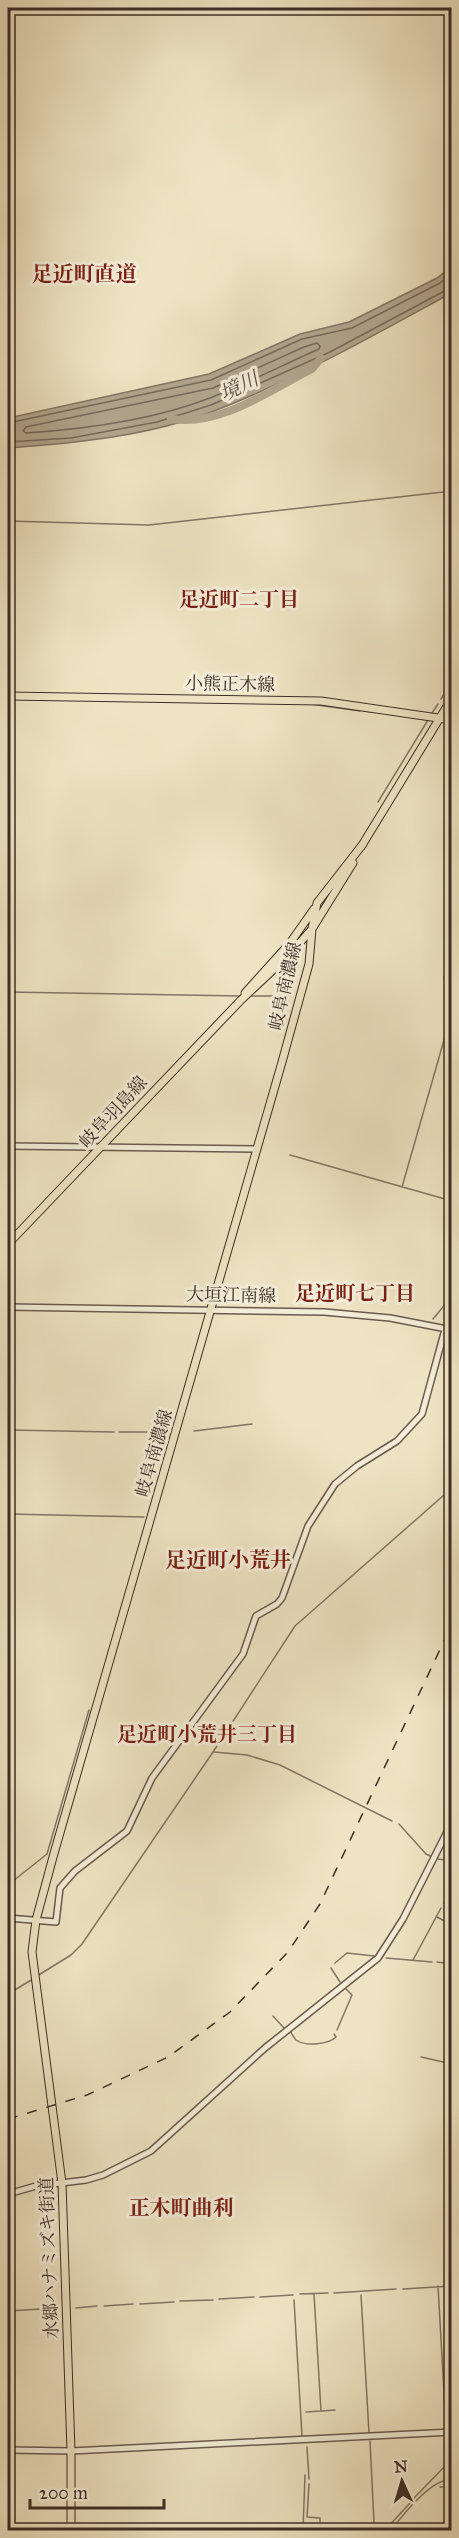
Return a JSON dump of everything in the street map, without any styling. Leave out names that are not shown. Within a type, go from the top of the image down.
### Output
[{"type":"main road","name":"小熊正木線","points":[[8,696],[321,701],[452,720]]},
{"type":"main road","name":"岐阜南濃線","points":[[312,929],[452,698]]},
{"type":"main road","name":"岐阜南濃線","points":[[35,1986],[32,1952],[36,1920],[309,964],[317,903],[363,844]]},
{"type":"main road","name":"岐阜羽島線","points":[[241,1000],[247,990],[290,943],[317,903]]},
{"type":"main road","name":"岐阜羽島線","points":[[8,1244],[312,929]]},
{"type":"main road","name":"水郷ハナミズキ街道","points":[[35,1986],[62,2182],[71,2451],[71,2530]]},
{"type":"street","points":[[8,1146],[257,1149]]},
{"type":"street","name":"大垣江南線","points":[[8,1307],[324,1312],[390,1318],[449,1329]]},
{"type":"street","points":[[8,1918],[56,1922],[60,1888],[75,1871],[127,1831],[152,1778],[243,1654],[255,1618],[277,1604],[282,1598],[308,1526],[335,1484],[357,1466],[397,1441],[422,1414],[452,1319]]},
{"type":"street","points":[[8,2194],[103,2175],[151,2151],[257,2054],[378,1958],[386,1949],[403,1919],[452,1822]]},
{"type":"street","points":[[8,2450],[71,2451],[452,2432]]},
{"type":"water","points":[[451,267],[451,292],[444,297],[331,358],[244,399],[164,427],[86,441],[8,448],[8,418],[209,374],[300,334],[349,322],[437,278]]},
{"type":"waterway","name":"境川","points":[[171,419],[208,418],[244,405],[312,369],[321,358]]},
{"type":"waterway","points":[[8,521],[149,525],[452,491]]},
{"type":"waterway","points":[[441,699],[452,681]]},
{"type":"waterway","points":[[310,704],[360,711]]},
{"type":"waterway","points":[[432,713],[438,704]]},
{"type":"waterway","points":[[364,711],[371,712]]},
{"type":"waterway","points":[[378,802],[428,720],[414,718]]},
{"type":"waterway","points":[[402,1187],[450,1019],[444,977],[452,969]]},
{"type":"waterway","points":[[8,992],[241,996]]},
{"type":"waterway","points":[[249,996],[281,996]]},
{"type":"waterway","points":[[290,1155],[452,1201]]},
{"type":"waterway","points":[[433,1319],[452,1296]]},
{"type":"waterway","points":[[194,1431],[252,1424]]},
{"type":"waterway","points":[[8,1430],[114,1432]]},
{"type":"waterway","points":[[119,1432],[163,1432]]},
{"type":"waterway","points":[[37,1976],[71,1955],[82,1944],[213,1752],[295,1626],[452,1488]]},
{"type":"waterway","points":[[8,1514],[144,1517]]},
{"type":"waterway","points":[[8,1885],[47,1854],[89,1710]]},
{"type":"waterway","points":[[214,1752],[247,1755],[280,1765],[392,1821]]},
{"type":"waterway","points":[[399,1824],[426,1854],[432,1857]]},
{"type":"waterway","points":[[438,1859],[452,1861]]},
{"type":"waterway","points":[[444,1903],[452,1888]]},
{"type":"waterway","points":[[413,1960],[441,1908]]},
{"type":"waterway","points":[[437,1917],[450,1924]]},
{"type":"waterway","points":[[335,1963],[347,1953],[374,1956]]},
{"type":"waterway","points":[[386,1958],[432,1962]]},
{"type":"waterway","points":[[437,1962],[452,1964]]},
{"type":"waterway","points":[[331,1968],[340,1982]]},
{"type":"waterway","points":[[8,1994],[33,1979]]},
{"type":"waterway","points":[[337,2030],[352,1995],[345,1988]]},
{"type":"waterway","points":[[273,2016],[284,2028]]},
{"type":"waterway","points":[[290,2031],[296,2040],[311,2044],[333,2039],[336,2037],[334,2034]]},
{"type":"waterway","points":[[421,2057],[452,2064]]},
{"type":"waterway","points":[[438,2286],[446,2428]]},
{"type":"waterway","points":[[403,2289],[452,2286]]},
{"type":"waterway","points":[[334,2293],[396,2289]]},
{"type":"waterway","points":[[300,2294],[328,2293]]},
{"type":"waterway","points":[[306,2412],[321,2411],[314,2294]]},
{"type":"waterway","points":[[260,2297],[293,2295]]},
{"type":"waterway","points":[[361,2295],[369,2433]]},
{"type":"waterway","points":[[219,2299],[254,2297]]},
{"type":"waterway","points":[[180,2301],[213,2300]]},
{"type":"waterway","points":[[294,2300],[302,2436]]},
{"type":"waterway","points":[[140,2304],[174,2302]]},
{"type":"waterway","points":[[104,2306],[133,2304]]},
{"type":"waterway","points":[[76,2308],[97,2306]]},
{"type":"waterway","points":[[8,2311],[58,2308]]},
{"type":"waterway","points":[[322,2411],[335,2410]]},
{"type":"waterway","points":[[413,2499],[448,2463],[447,2436]]},
{"type":"waterway","points":[[370,2441],[374,2523],[387,2528]]},
{"type":"waterway","points":[[307,2447],[309,2479]]},
{"type":"waterway","points":[[391,2530],[424,2493],[447,2480],[452,2469]]},
{"type":"waterway","points":[[303,2530],[305,2475]]},
{"type":"waterway","points":[[309,2484],[307,2517],[320,2518],[320,2530]]},
{"type":"waterway","points":[[440,2487],[452,2486]]},
{"type":"waterway","points":[[390,2530],[387,2528],[410,2503]]},
{"type":"railway","points":[[8,2119],[87,2095],[168,2057],[230,2012],[288,1952],[320,1904],[452,1624]]},
{"type":"district","name":"足近町直道","points":[[84,274]]},
{"type":"district","name":"足近町二丁目","points":[[239,599]]},
{"type":"district","name":"足近町七丁目","points":[[355,1293]]},
{"type":"district","name":"足近町小荒井","points":[[228,1560]]},
{"type":"district","name":"足近町小荒井三丁目","points":[[207,1734]]},
{"type":"district","name":"正木町曲利","points":[[181,2208]]}]
